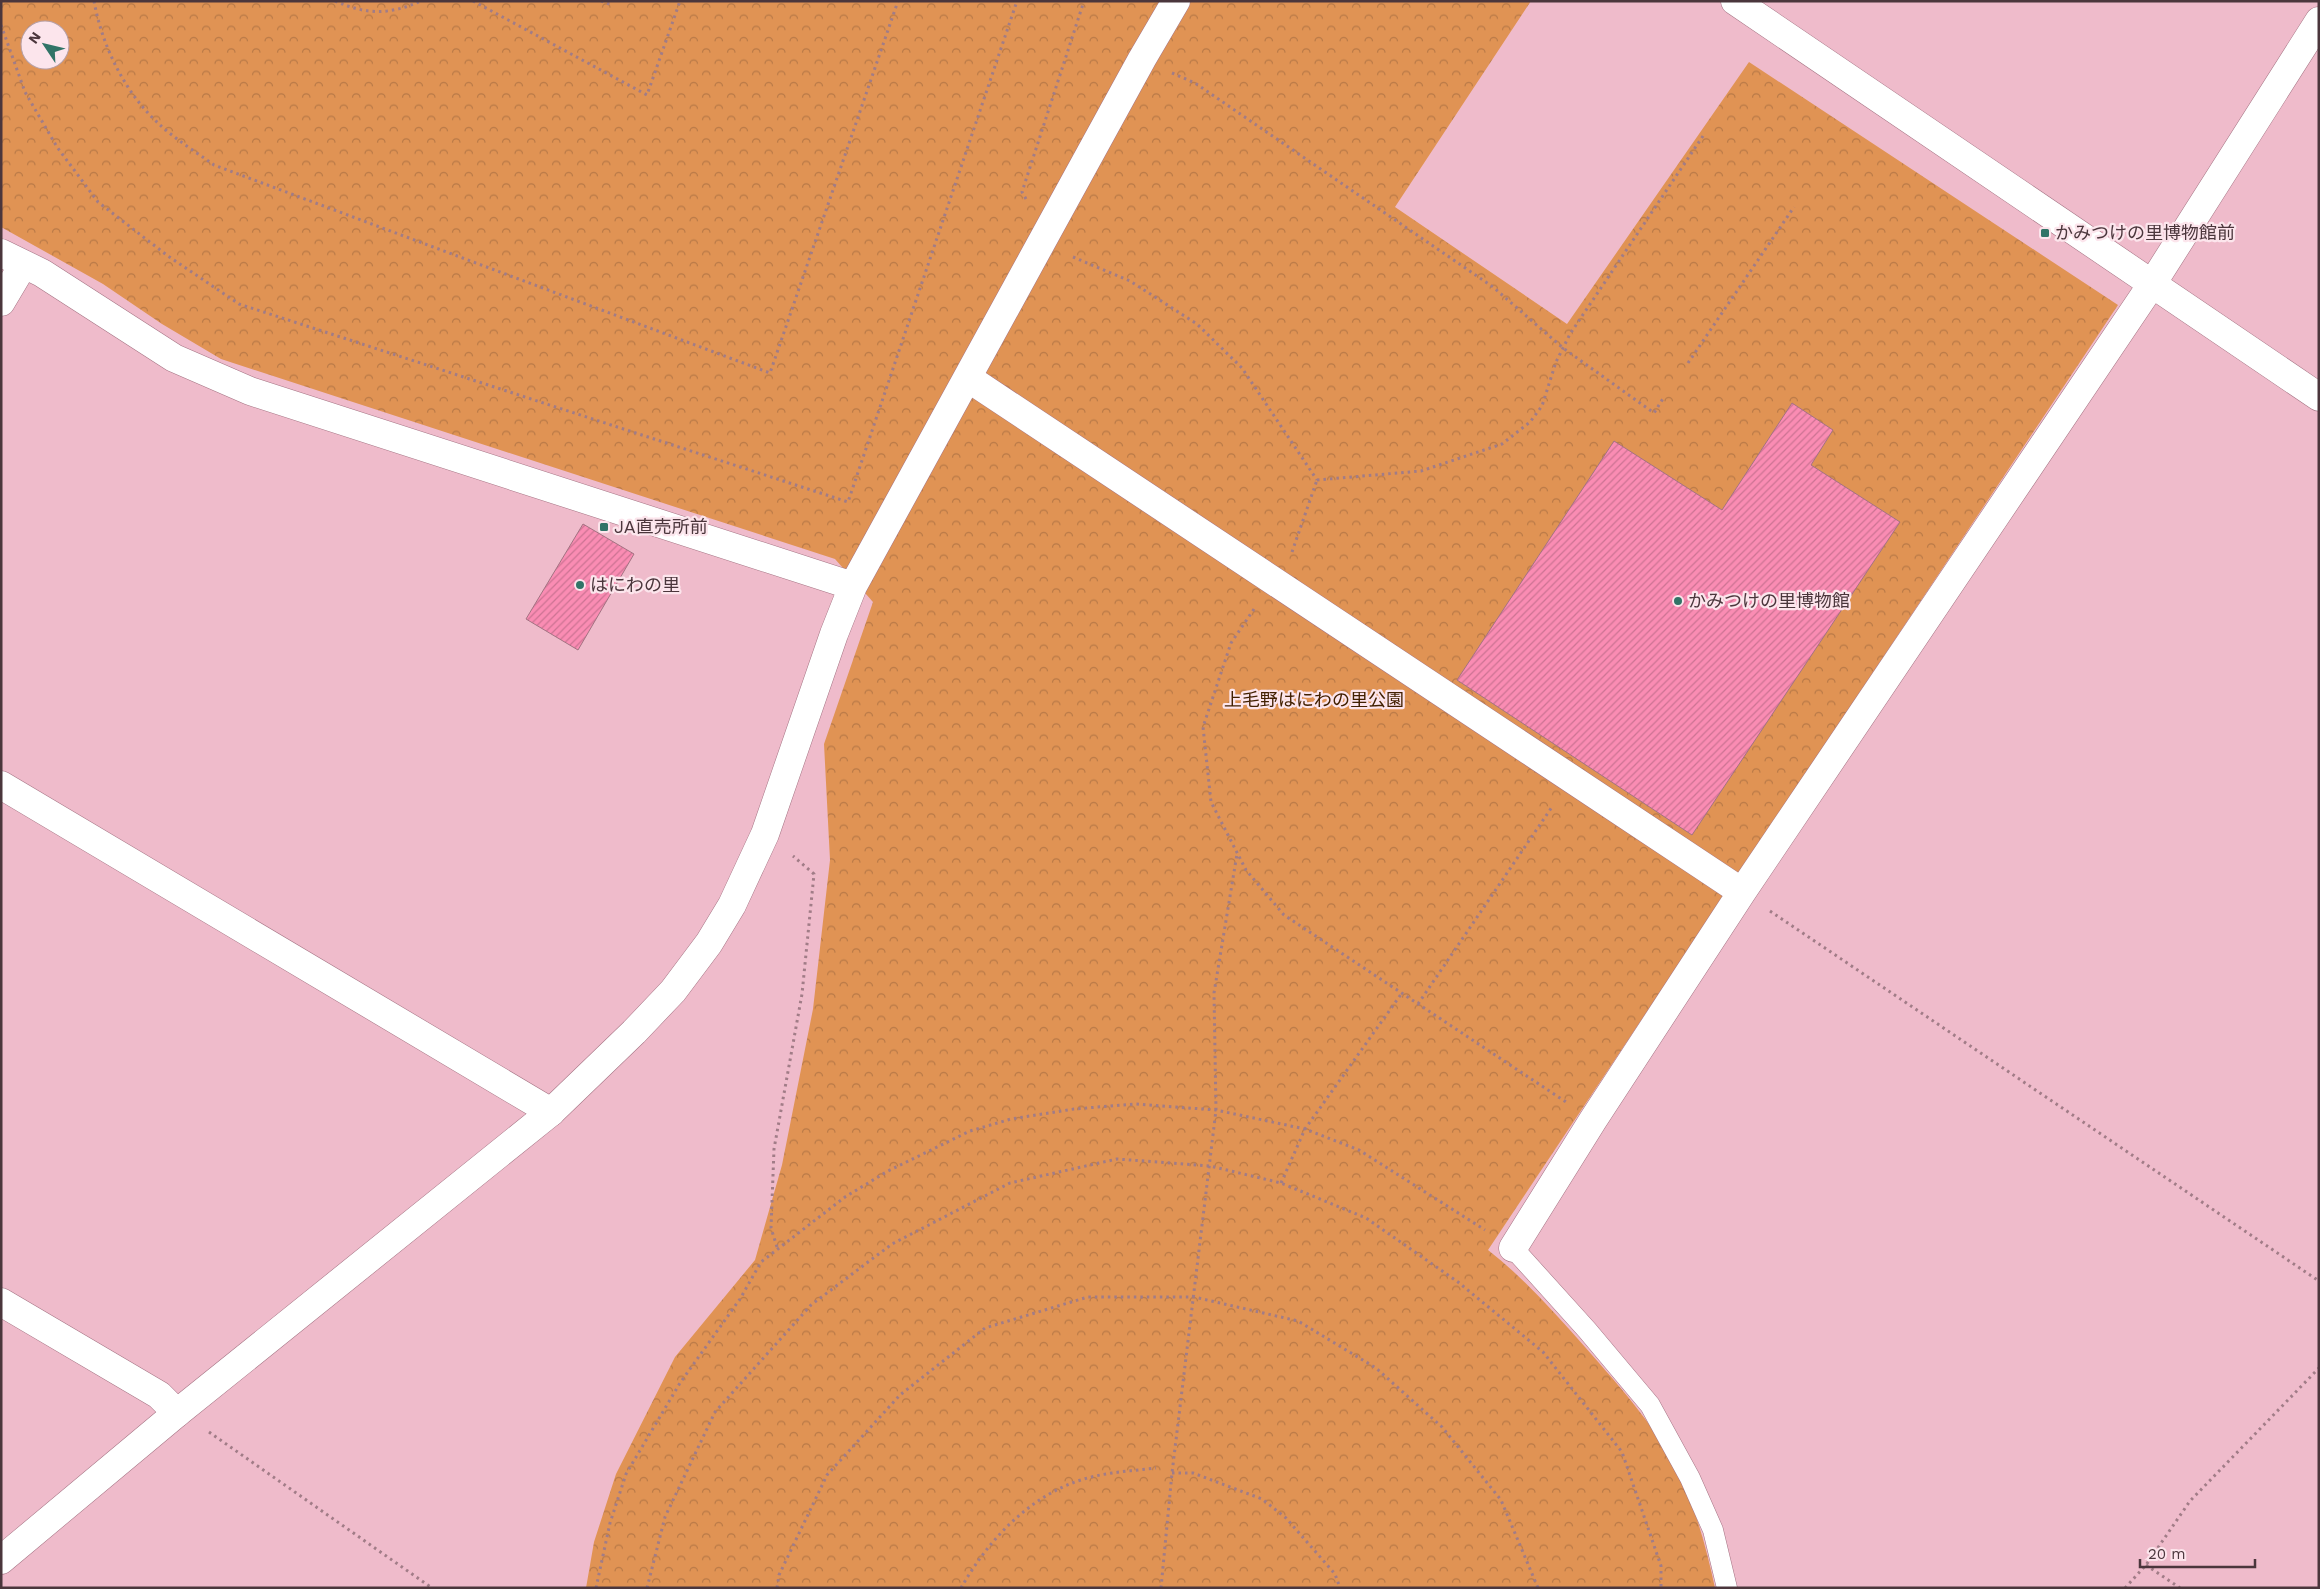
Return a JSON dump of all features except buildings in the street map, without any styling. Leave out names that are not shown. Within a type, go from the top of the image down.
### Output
[{"type":"street","points":[[1,1560],[177,1413],[551,1112],[674,991],[709,943],[732,905],[765,834],[834,634],[853,586],[1142,59],[1176,1]]},
{"type":"street","points":[[1735,1],[2319,397]]},
{"type":"street","points":[[1513,1248],[1593,1120],[1742,892],[2152,284],[2319,21]]},
{"type":"street","points":[[1,302],[12,259],[42,273],[174,358],[250,392],[853,586]]},
{"type":"street","points":[[968,378],[1742,892]]},
{"type":"street","points":[[1,785],[551,1112]]},
{"type":"street","points":[[1,1302],[159,1395],[177,1413]]},
{"type":"lane","points":[[1513,1248],[1587,1330],[1650,1405],[1690,1478],[1712,1530],[1727,1588]]},
{"type":"path","points":[[94,1],[98,22],[123,82],[158,124],[214,165],[770,373],[898,1]]},
{"type":"path","points":[[335,1],[352,9],[376,13],[401,10],[421,1]]},
{"type":"path","points":[[474,1],[647,95],[680,1]]},
{"type":"path","points":[[601,1],[612,5]]},
{"type":"path","points":[[1,25],[25,92],[57,147],[98,202],[168,256],[239,304],[848,502],[1016,1]]},
{"type":"path","points":[[1027,200],[1022,192],[1084,1]]},
{"type":"path","points":[[1172,73],[1195,83],[1493,287],[1563,348],[1654,413],[1664,397]]},
{"type":"path","points":[[1317,480],[1421,471],[1502,444],[1530,422],[1542,406],[1556,362],[1570,334],[1703,136]]},
{"type":"path","points":[[1688,363],[1794,208]]},
{"type":"path","points":[[1068,255],[1130,281],[1197,324],[1242,368],[1317,480]]},
{"type":"path","points":[[1317,480],[1289,560],[1272,580],[1231,643],[1203,727],[1211,802],[1246,870],[1284,915],[1593,1120]]},
{"type":"path","points":[[1418,1004],[1561,794],[1568,776]]},
{"type":"path","points":[[765,834],[814,874],[802,994],[774,1150],[770,1228],[777,1247]]},
{"type":"path","points":[[1162,1588],[1172,1473],[1216,1110],[1214,993],[1237,854]]},
{"type":"path","points":[[1742,892],[2319,1281]]},
{"type":"path","points":[[1281,1183],[1305,1129],[1402,993]]},
{"type":"path","points":[[596,1588],[610,1523],[626,1474],[680,1383],[740,1299],[760,1262],[777,1247],[845,1197],[888,1171],[970,1132],[1011,1119],[1135,1104],[1216,1110],[1305,1129],[1359,1150],[1513,1248]]},
{"type":"path","points":[[647,1588],[665,1517],[715,1412],[812,1305],[892,1244],[1010,1183],[1117,1159],[1210,1166],[1281,1183],[1366,1218],[1458,1282],[1543,1352],[1622,1452],[1661,1566],[1661,1588]]},
{"type":"path","points":[[777,1588],[780,1575],[827,1475],[900,1395],[985,1328],[1088,1298],[1194,1297],[1298,1321],[1376,1368],[1442,1427],[1501,1500],[1538,1588]]},
{"type":"path","points":[[2125,1588],[2146,1565],[2190,1501],[2319,1368]]},
{"type":"path","points":[[177,1413],[206,1430],[432,1588]]},
{"type":"path","points":[[961,1588],[976,1562],[1012,1521],[1045,1497],[1083,1479],[1156,1468]]},
{"type":"path","points":[[1172,1473],[1193,1473],[1262,1499],[1286,1518],[1335,1574],[1340,1588]]},
{"type":"path","points":[[2146,1565],[2180,1588]]},
{"type":"green space","name":"上毛野はにわの里公園","points":[[1,1],[1531,1],[1395,207],[1567,324],[1749,62],[2118,305],[1488,1250],[1514,1272],[1550,1308],[1612,1378],[1652,1428],[1683,1482],[1702,1534],[1715,1588],[586,1588],[594,1542],[616,1474],[675,1357],[755,1260],[782,1165],[813,1009],[830,860],[824,744],[873,602],[835,559],[221,359],[162,324],[103,284],[1,227]]},
{"type":"place","name":"かみつけの里博物館前","points":[[2045,233]]},
{"type":"place","name":"JA直売所前","points":[[604,527]]},
{"type":"place","name":"はにわの里","points":[[580,585]]},
{"type":"place","name":"かみつけの里博物館","points":[[1678,601]]}]
